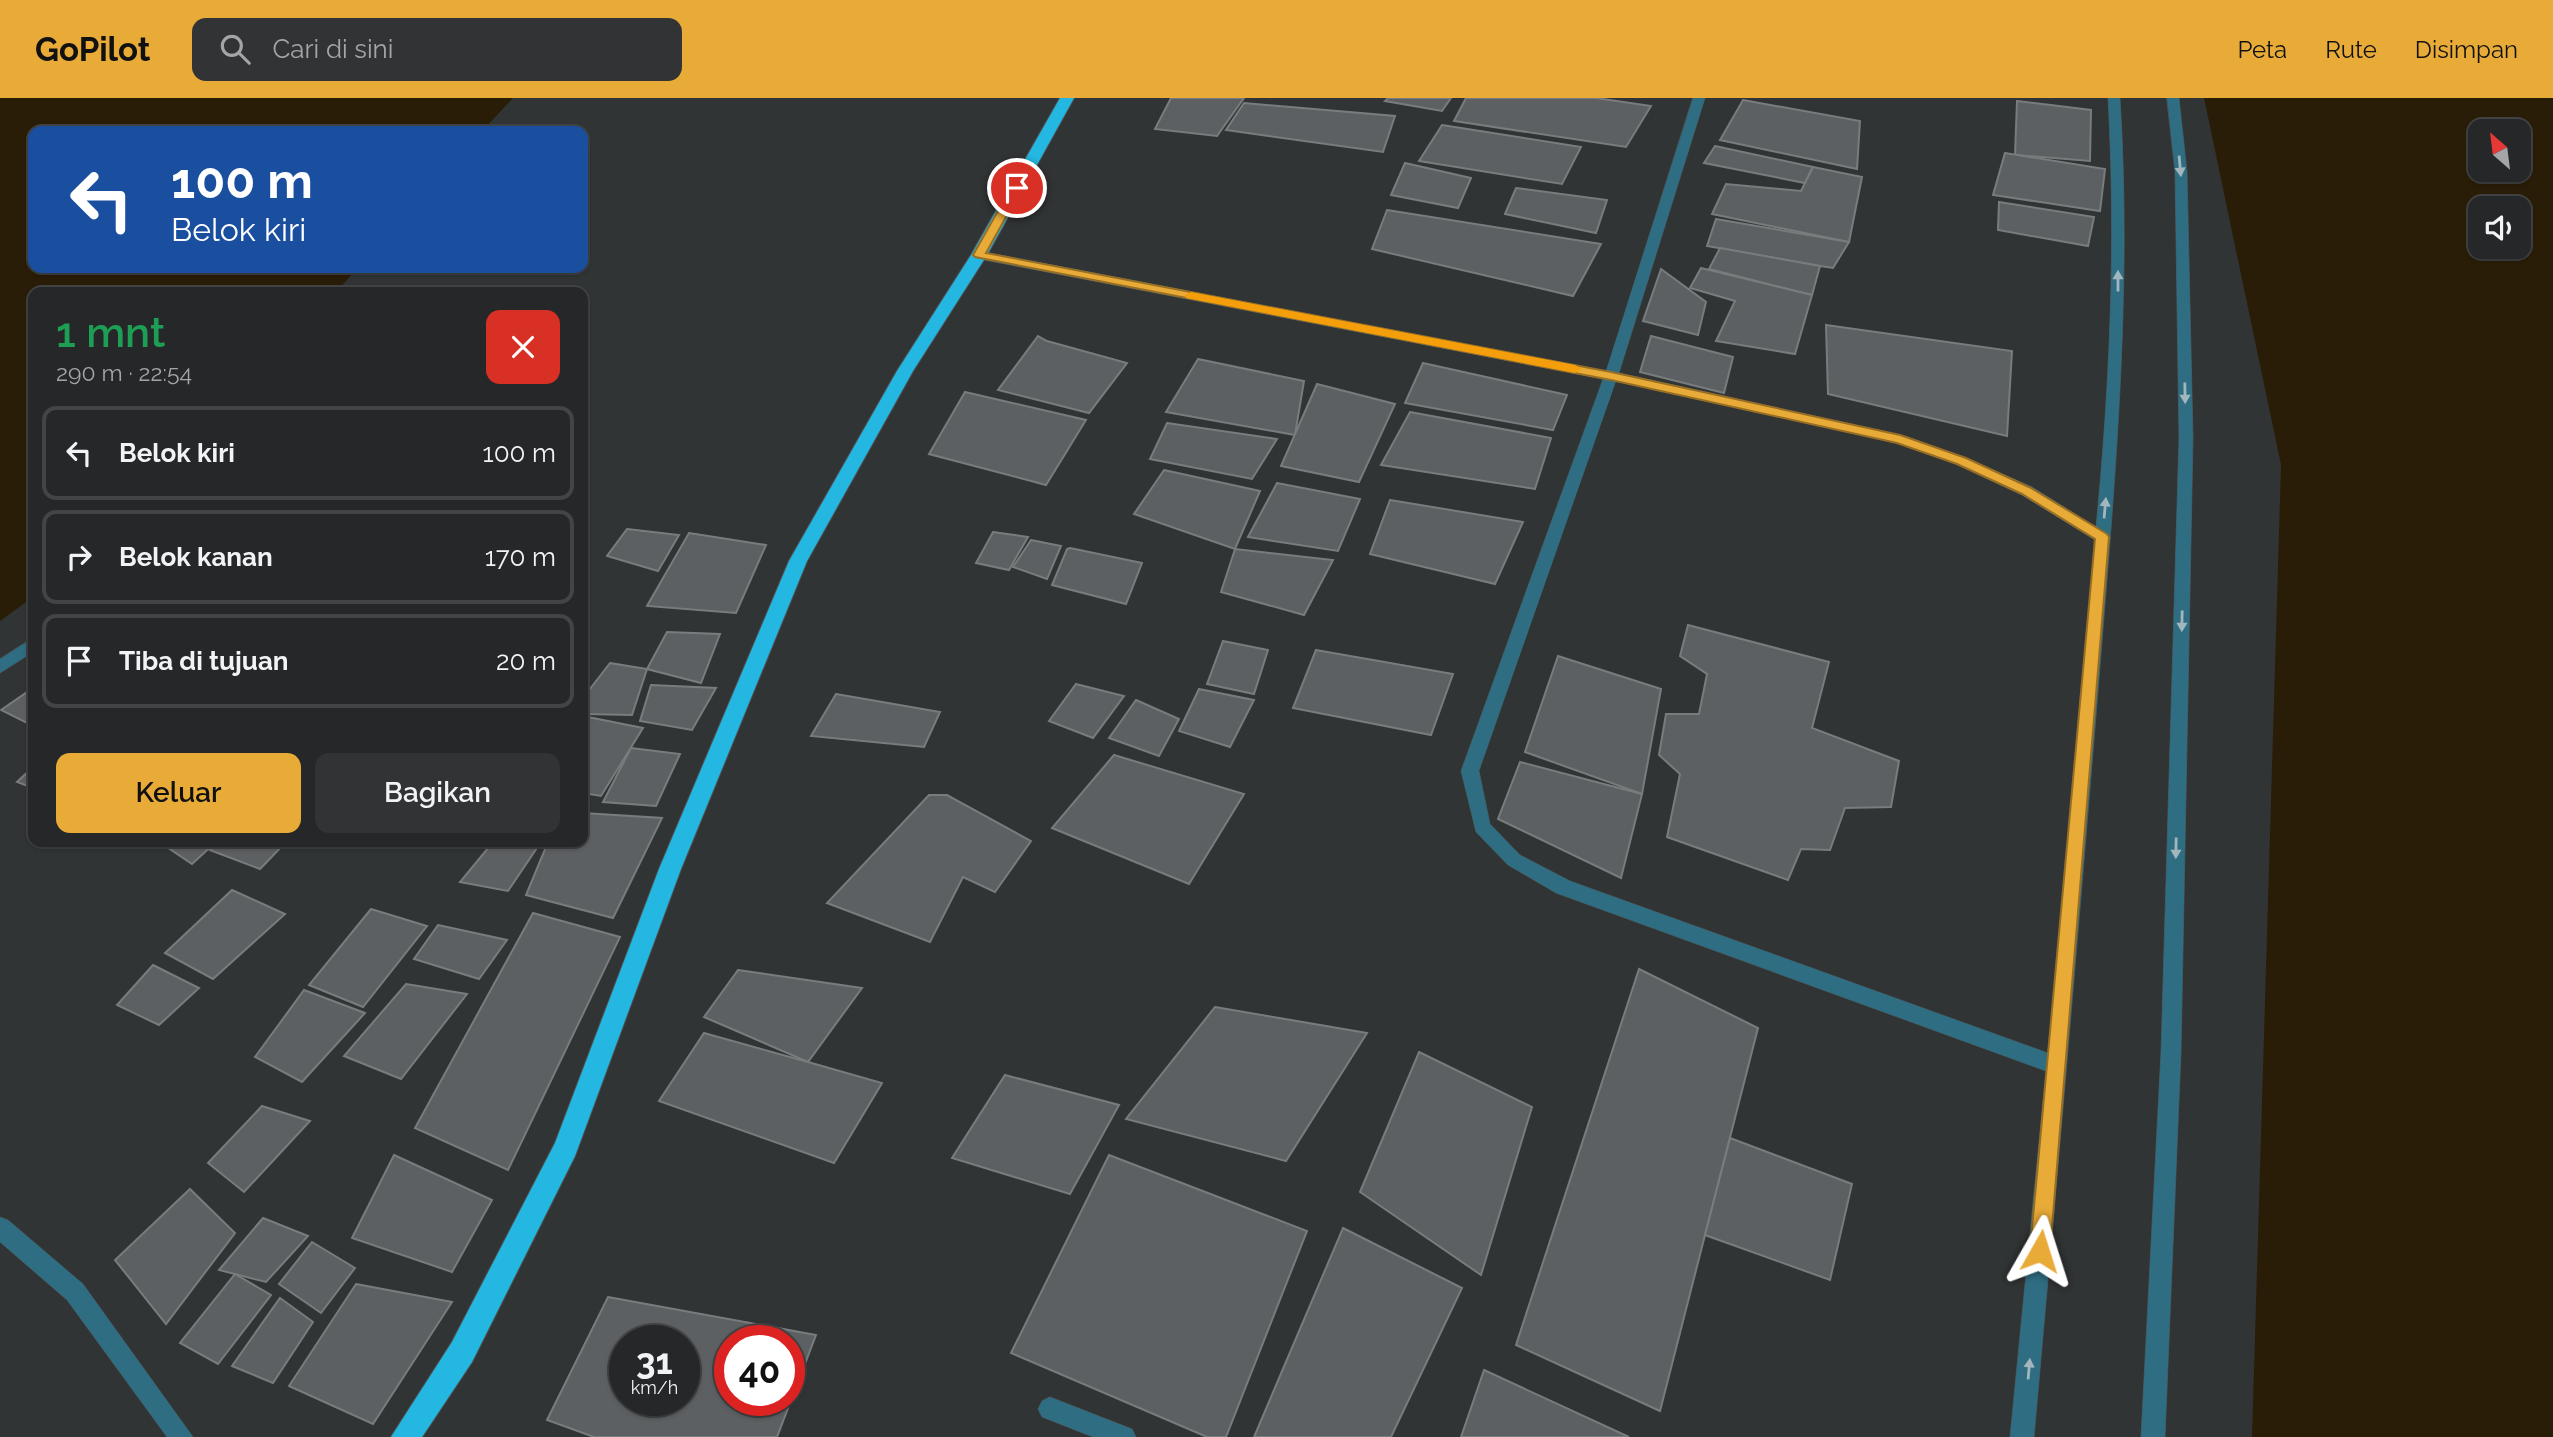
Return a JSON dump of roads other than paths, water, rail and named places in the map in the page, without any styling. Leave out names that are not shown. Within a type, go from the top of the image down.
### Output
[{"type":"highway","points":[[405,1437],[462,1352],[566,1148],[670,869],[798,561],[905,371],[979,255],[1067,98]]},
{"type":"street","points":[[1699,98],[1611,376],[1470,771],[1482,827],[1514,860],[1563,887],[2058,1066]]},
{"type":"street","points":[[2022,1437],[2058,1066],[2118,318],[2119,157],[2114,98]]},
{"type":"street","points":[[2153,1437],[2171,1052],[2186,438],[2182,172],[2173,98]]},
{"type":"street","points":[[979,255],[1611,376],[1900,439],[1961,461],[2027,491],[2102,537]]},
{"type":"street","points":[[0,667],[28,647]]},
{"type":"street","points":[[0,1228],[75,1292],[181,1437]]},
{"type":"street","points":[[1050,1409],[1124,1437]]}]
